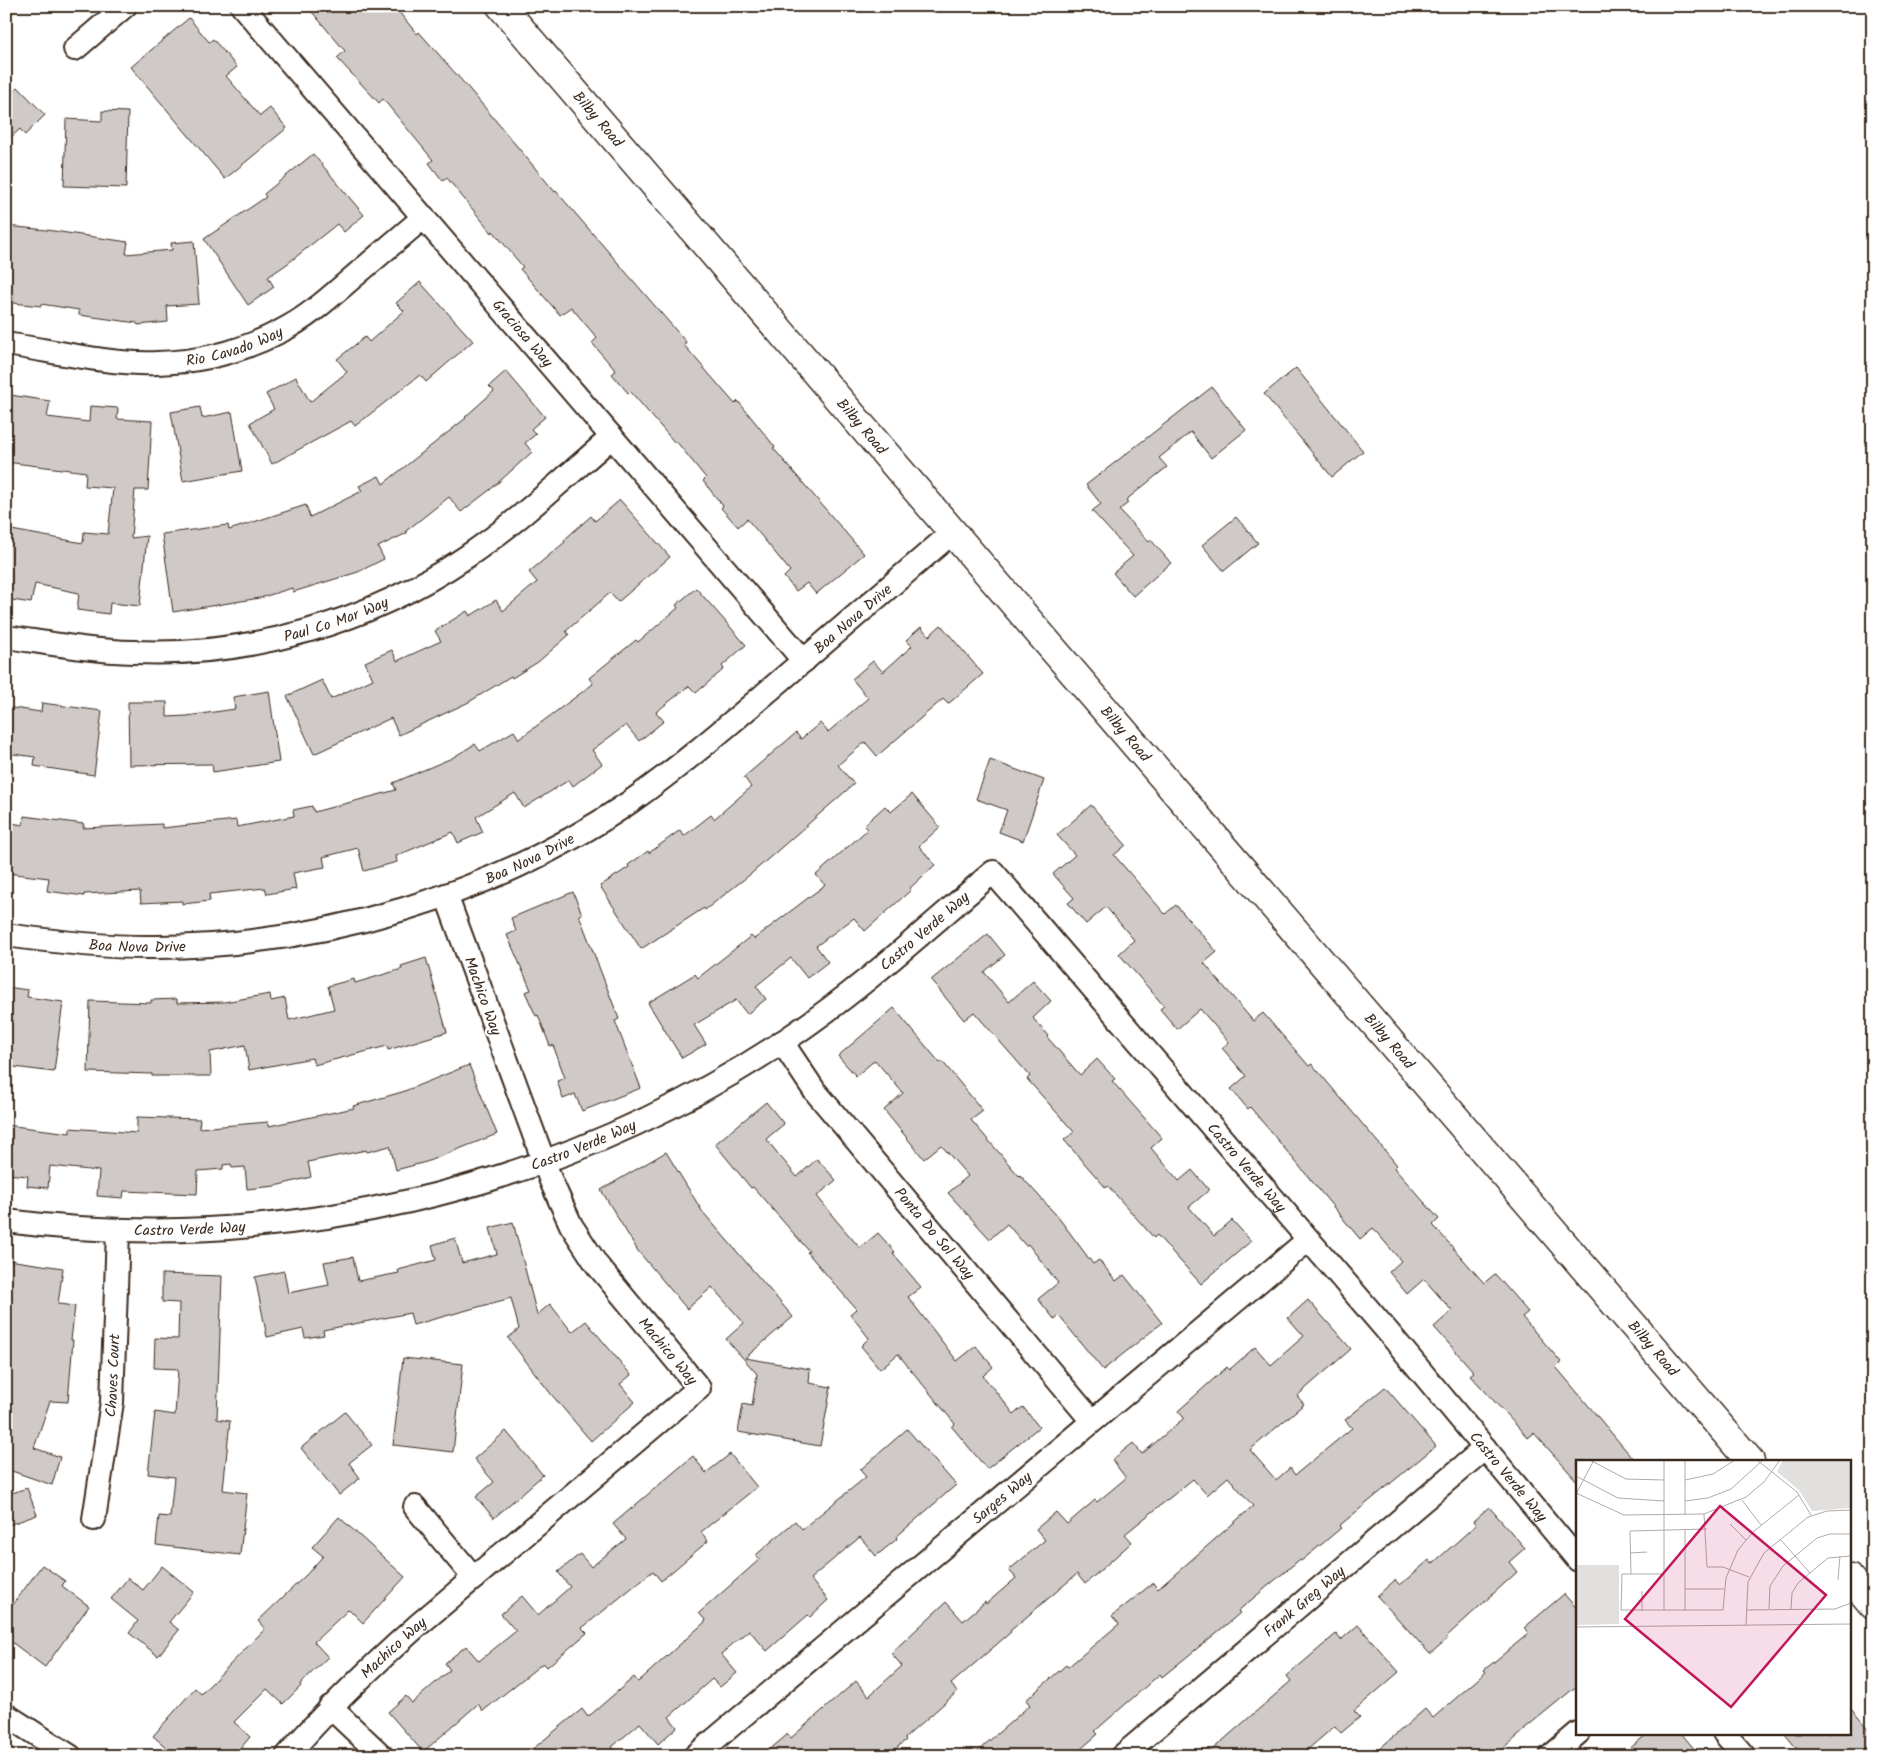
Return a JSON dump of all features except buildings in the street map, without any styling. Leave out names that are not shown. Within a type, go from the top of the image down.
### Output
[{"type":"main road","name":"Bilby Road","points":[[501,6],[1749,1460]]},
{"type":"main road","points":[[1852,1580],[1873,1605]]},
{"type":"street","points":[[75,50],[125,6]]},
{"type":"street","name":"Graciosa Way","points":[[242,6],[804,661]]},
{"type":"street","name":"Rio Cavado Way","points":[[6,344],[112,360],[155,364],[214,356],[256,343],[282,331],[319,307],[424,218]]},
{"type":"street","name":"Paul Co Mar Way","points":[[6,637],[68,646],[134,652],[178,652],[243,645],[286,636],[328,624],[370,609],[420,584],[466,557],[502,531],[612,437]]},
{"type":"street","name":"Boa Nova Drive","points":[[6,935],[104,946],[158,947],[211,945],[291,936],[370,919],[446,895],[517,866],[585,830],[629,802],[691,757],[953,532]]},
{"type":"street","name":"Castro Verde Way","points":[[6,1222],[118,1231],[211,1230],[273,1225],[365,1211],[455,1190],[544,1162],[653,1116],[732,1073],[782,1042],[852,992],[993,872],[1485,1448],[1576,1558]]},
{"type":"street","name":"Machico Way","points":[[287,1756],[330,1707],[373,1665],[699,1388],[597,1265],[571,1225],[544,1162],[446,895]]},
{"type":"street","name":"Ponta Do Sol Way","points":[[782,1042],[814,1090],[1092,1421]]},
{"type":"street","name":"Chaves Court","points":[[94,1519],[112,1402],[118,1231]]},
{"type":"street","name":"Sarges Way","points":[[695,1756],[1308,1240]]},
{"type":"street","name":"Frank Greg Way","points":[[1125,1755],[1485,1448]]},
{"type":"street","points":[[415,1507],[474,1578]]},
{"type":"street","points":[[330,1707],[382,1756]]},
{"type":"street","points":[[6,1715],[70,1756]]},
{"type":"street","points":[[1551,1756],[1577,1734]]},
{"type":"street","points":[[1725,1734],[1744,1756]]}]
